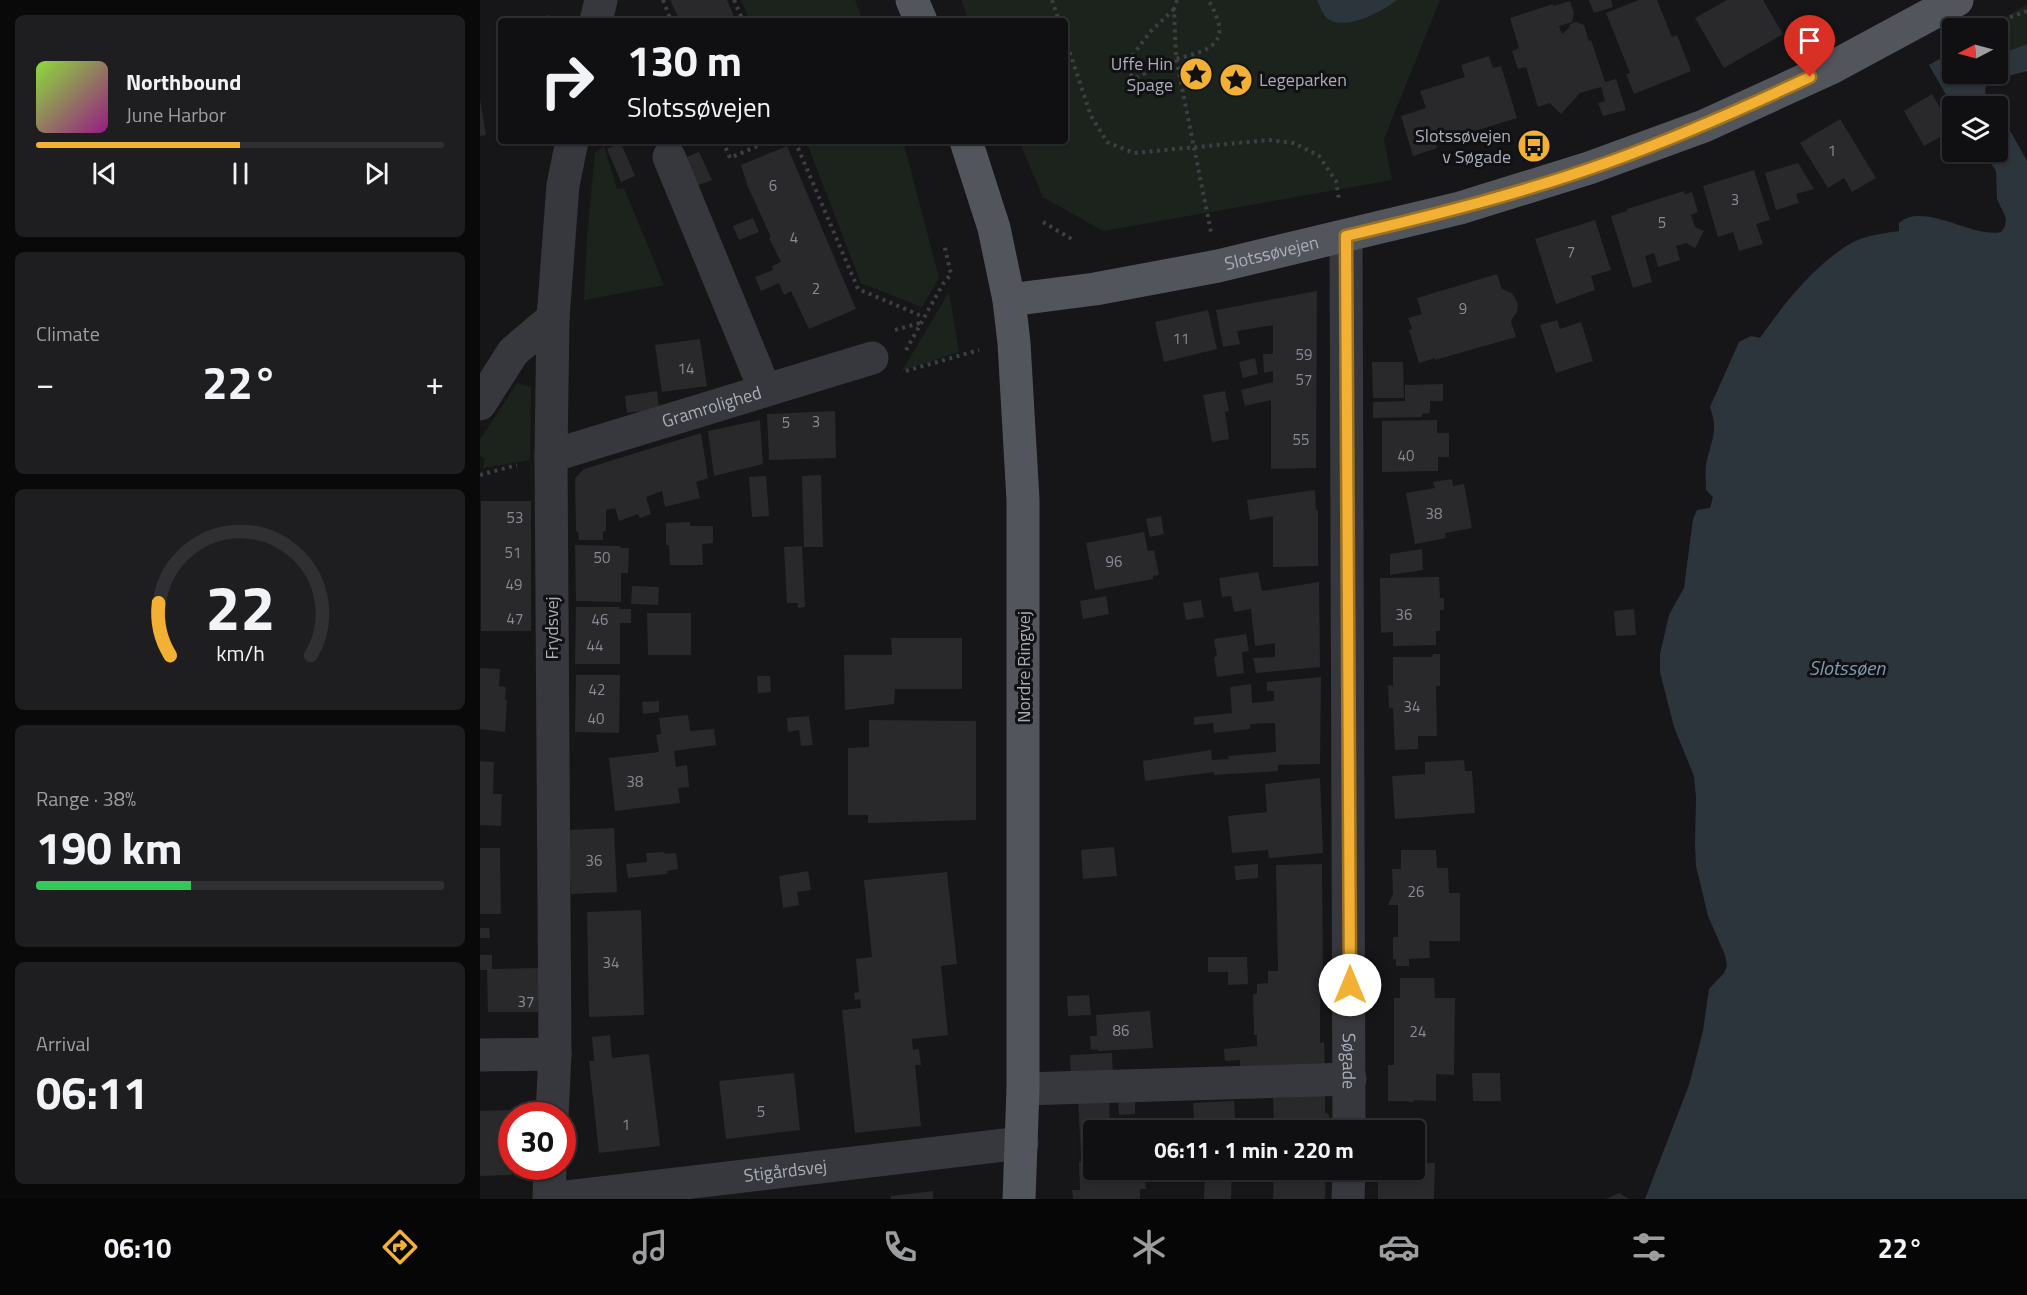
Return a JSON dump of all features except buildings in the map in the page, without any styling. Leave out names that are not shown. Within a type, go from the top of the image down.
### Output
[{"type":"main road","points":[[912,0],[920,18]]},
{"type":"main road","name":"Slotssøvejen","points":[[1009,300],[1095,289],[1218,266],[1460,208],[1504,195],[1607,162],[1694,130],[1831,68],[1957,0]]},
{"type":"main road","name":"Nordre Ringvej","points":[[967,144],[994,228],[1009,300],[1014,340],[1023,500],[1023,1089],[1019,1199]]},
{"type":"street","points":[[597,18],[601,0]]},
{"type":"street","name":"Frydsvej","points":[[553,1102],[555,1054],[551,456],[553,318],[563,185],[571,144]]},
{"type":"street","points":[[669,157],[765,390]]},
{"type":"street","name":"Søgade","points":[[1346,236],[1349,1120]]},
{"type":"street","points":[[480,404],[513,352],[553,318]]},
{"type":"street","name":"Gramrolighed","points":[[551,456],[872,358]]},
{"type":"street","points":[[480,1055],[555,1054]]},
{"type":"street","points":[[1023,1089],[1350,1079]]},
{"type":"street","name":"Stigårdsvej","points":[[550,1199],[1022,1143]]},
{"type":"street","points":[[550,1180],[550,1199]]},
{"type":"street","points":[[1348,1199],[1349,1180]]},
{"type":"path","points":[[663,0],[671,18]]},
{"type":"path","points":[[734,0],[742,18]]},
{"type":"path","points":[[1052,0],[1058,18]]},
{"type":"path","points":[[1177,0],[1174,9],[1176,58],[1207,208]]},
{"type":"path","points":[[1174,9],[1151,31],[1129,60],[1129,73],[1135,78],[1162,63],[1205,50],[1217,41],[1220,28],[1214,7],[1208,0]]},
{"type":"path","points":[[2008,18],[2027,11]]},
{"type":"path","points":[[1068,47],[1091,116],[1107,142],[1134,153],[1269,140],[1294,143],[1319,156],[1336,181],[1346,236]]},
{"type":"path","points":[[724,144],[730,158],[762,144]]},
{"type":"path","points":[[796,144],[858,288],[924,317]]},
{"type":"path","points":[[1043,222],[1075,241]]},
{"type":"path","points":[[904,354],[943,284],[951,274],[944,244]]},
{"type":"path","points":[[904,371],[1014,340]]},
{"type":"shaded area","points":[[741,0],[855,0],[862,18],[749,18]]},
{"type":"shaded area","name":"Legeparken","points":[[961,0],[1440,0],[1384,139],[1392,180],[1103,231],[1043,197],[1020,144],[1068,144],[1068,18],[968,18]]},
{"type":"shaded area","points":[[2027,4],[2027,44],[2008,51],[2008,18],[2004,18]]},
{"type":"shaded area","points":[[807,144],[904,144],[939,278],[922,307],[861,283]]},
{"type":"shaded area","points":[[604,146],[617,189],[624,188],[664,285],[584,300],[595,153]]},
{"type":"shaded area","points":[[949,292],[959,352],[902,371]]},
{"type":"shaded area","points":[[517,383],[531,387],[530,460],[483,468],[485,459],[480,456],[480,440]]},
{"type":"water","points":[[1317,0],[1397,0],[1374,14],[1346,23],[1328,19]]},
{"type":"water","points":[[2027,44],[2027,71],[2008,76],[2008,51]]},
{"type":"water","points":[[1942,58],[1942,84],[1989,84],[1985,88],[1986,96],[1947,96],[1929,65]]},
{"type":"water","name":"Slotssøen","points":[[2008,129],[2027,161],[2027,1199],[1645,1199],[1689,1085],[1703,1031],[1709,989],[1724,973],[1727,966],[1725,955],[1708,916],[1696,866],[1694,776],[1674,727],[1660,672],[1660,654],[1669,615],[1684,588],[1693,519],[1697,510],[1710,508],[1713,497],[1706,490],[1706,465],[1714,430],[1710,407],[1739,342],[1751,336],[1760,338],[1803,283],[1844,247],[1878,234],[1899,231],[1899,223],[1910,217],[1935,218],[1990,233],[2001,232],[2006,218],[1997,199],[1996,171],[1990,162],[2008,162]]},
{"type":"place","name":"Uffe Hin Spage","points":[[1196,74]]},
{"type":"place","name":"Legeparken","points":[[1236,80]]},
{"type":"place","name":"Slotssøvejen v Søgade","points":[[1534,146]]},
{"type":"route","points":[[1350,985],[1346,236],[1460,208],[1607,162],[1704,126],[1810,77]]}]
